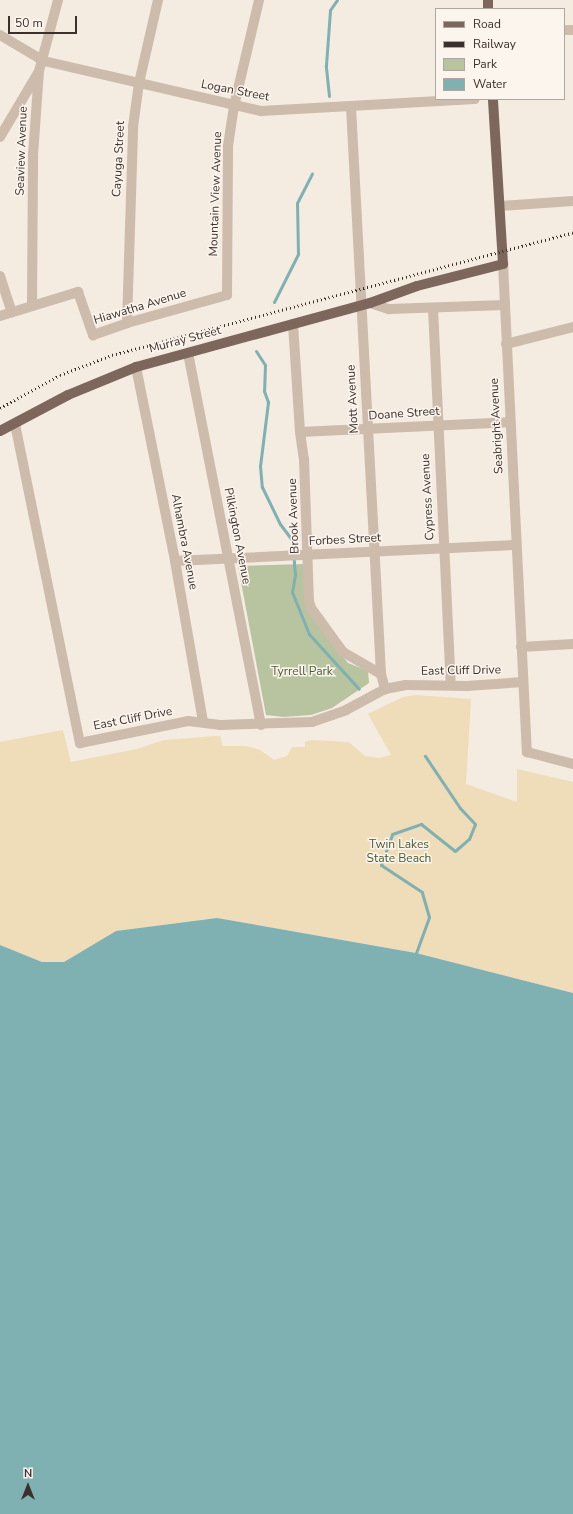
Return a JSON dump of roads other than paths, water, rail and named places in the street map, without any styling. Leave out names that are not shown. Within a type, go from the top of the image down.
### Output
[{"type":"main road","name":"Seabright Avenue","points":[[493,100],[503,264]]},
{"type":"main road","name":"Murray Street","points":[[15,424],[68,395],[136,367],[366,304],[417,286],[503,264]]},
{"type":"main road","points":[[0,432],[15,424]]},
{"type":"street","name":"Seaview Avenue","points":[[32,306],[33,155],[39,71],[44,61],[58,0]]},
{"type":"street","name":"Cayuga Street","points":[[127,323],[132,127],[139,83],[158,0]]},
{"type":"street","name":"Mountain View Avenue","points":[[227,295],[228,146],[234,106],[259,0]]},
{"type":"street","name":"Logan Street","points":[[0,35],[44,61],[261,112],[460,100]]},
{"type":"street","points":[[0,137],[39,71]]},
{"type":"street","name":"Mott Avenue","points":[[351,107],[361,288],[366,304],[368,430],[381,674],[385,689]]},
{"type":"street","points":[[500,206],[573,201]]},
{"type":"street","name":"Seabright Avenue","points":[[503,264],[509,422],[527,752],[573,764]]},
{"type":"street","points":[[0,276],[12,312]]},
{"type":"street","name":"Hiawatha Avenue","points":[[0,316],[78,292],[93,336],[127,323],[227,295]]},
{"type":"street","name":"Murray Street","points":[[366,304],[388,308],[505,305]]},
{"type":"street","name":"Cypress Avenue","points":[[433,308],[451,685]]},
{"type":"street","name":"Brook Avenue","points":[[294,324],[300,432],[304,459],[311,608],[343,652],[381,674]]},
{"type":"street","points":[[506,344],[573,327]]},
{"type":"street","name":"Pilkington Avenue","points":[[188,353],[261,724]]},
{"type":"street","name":"Alhambra Avenue","points":[[136,367],[175,561],[203,722]]},
{"type":"street","name":"Doane Street","points":[[300,432],[368,430],[509,422]]},
{"type":"street","name":"East Cliff Drive","points":[[15,424],[80,743],[188,721],[220,725],[312,722],[332,716],[385,689],[406,685],[523,682]]},
{"type":"street","name":"Forbes Street","points":[[175,561],[229,560],[374,551],[516,545]]},
{"type":"street","points":[[521,647],[573,644]]},
{"type":"water","points":[[217,918],[416,953],[573,993],[573,1514],[0,1514],[0,945],[42,962],[64,962],[116,931]]},
{"type":"waterway","points":[[329,96],[326,65],[330,10],[337,0]]},
{"type":"waterway","points":[[274,302],[298,254],[297,203],[312,174]]},
{"type":"waterway","points":[[256,351],[265,365],[264,391],[268,402],[260,466],[262,487],[280,524],[292,540],[295,575],[292,592],[309,634],[359,689]]},
{"type":"waterway","points":[[416,953],[429,917],[422,892],[381,865],[392,834],[421,824],[455,851],[469,839],[475,824],[460,808],[425,756]]},
{"type":"railway","points":[[0,408],[60,375],[112,355],[573,232]]},
{"type":"park label","name":"Tyrrell Park","points":[[302,672]]},
{"type":"park label","name":"Twin Lakes State Beach","points":[[399,852]]}]
